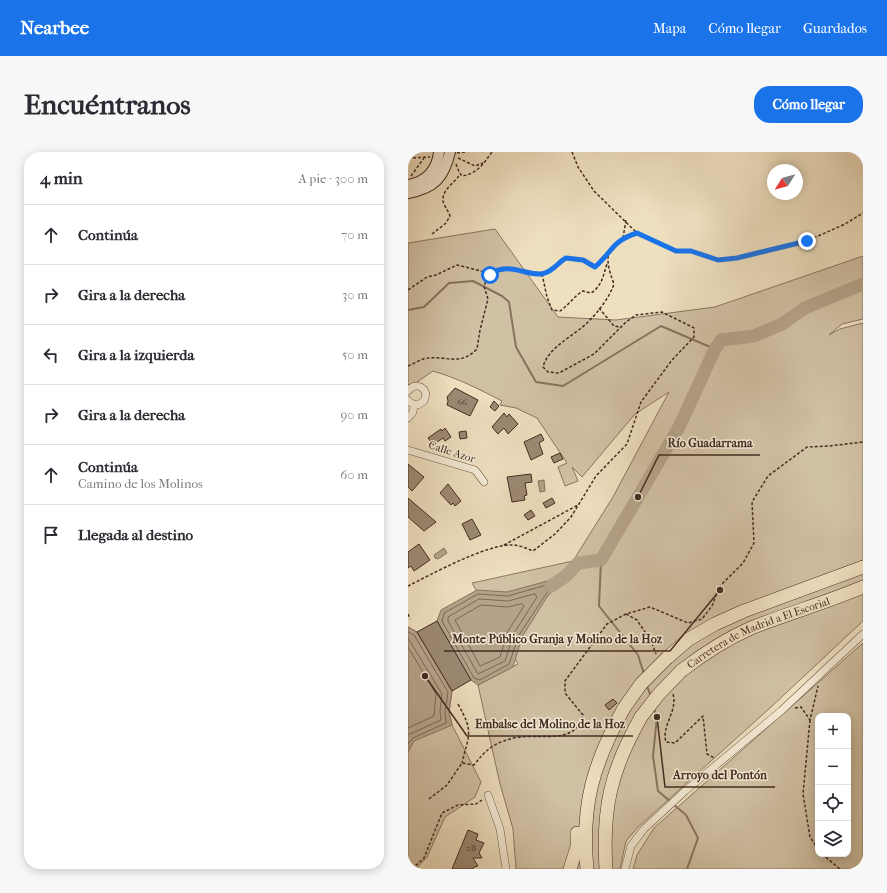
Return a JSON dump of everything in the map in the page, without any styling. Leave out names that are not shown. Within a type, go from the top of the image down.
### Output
[{"type":"highway","name":"Carretera de Madrid a El Escorial","points":[[587,869],[585,846],[586,812],[594,773],[606,740],[624,708],[662,656],[689,639],[744,611],[863,567]]},
{"type":"highway","name":"Carretera de Madrid a El Escorial","points":[[606,869],[604,837],[606,805],[614,774],[628,740],[641,717],[658,695],[681,671],[701,655],[751,628],[832,600],[863,587]]},
{"type":"highway","points":[[570,869],[577,847],[577,827],[583,790],[593,759],[606,740]]},
{"type":"street","points":[[409,182],[421,180],[430,175],[435,169],[439,152]]},
{"type":"street","points":[[408,193],[425,188],[439,178],[453,155]]},
{"type":"street","points":[[408,390],[415,386],[422,387],[425,390],[426,397],[424,401],[418,405],[414,405]]},
{"type":"street","points":[[408,400],[414,405]]},
{"type":"street","points":[[408,418],[413,412],[414,405]]},
{"type":"street","name":"Calle Azor","points":[[408,450],[475,470],[484,482]]},
{"type":"street","points":[[625,868],[631,846],[644,829],[685,791],[781,711],[863,634]]},
{"type":"street","points":[[488,796],[500,828],[506,869]]},
{"type":"path","points":[[460,174],[462,176],[469,175],[483,163],[492,152]]},
{"type":"path","points":[[572,152],[578,167],[594,191],[626,220],[637,233],[676,251],[691,251],[718,260],[737,258],[807,241],[845,224],[863,213]]},
{"type":"path","points":[[453,155],[462,161],[475,166],[483,163]]},
{"type":"path","points":[[432,234],[446,223],[450,216],[443,198],[446,190],[457,180],[460,174],[453,155]]},
{"type":"path","points":[[408,158],[424,158],[412,173],[409,182]]},
{"type":"path","points":[[623,238],[626,220]]},
{"type":"path","points":[[408,290],[427,277],[436,275],[456,265],[480,271],[495,272],[515,268],[542,274],[555,269],[566,258],[583,260],[595,267],[608,256],[616,243],[623,238],[637,233]]},
{"type":"path","points":[[542,274],[547,297],[552,310],[560,311],[566,307],[577,294],[583,291],[591,293],[595,291],[601,284],[608,256]]},
{"type":"path","points":[[502,546],[519,545],[533,551],[555,534],[571,517],[596,476],[627,444],[641,402],[694,337],[694,328],[662,312],[636,316],[620,327],[594,354],[559,374],[548,372],[544,367],[545,359],[588,322],[610,296],[614,284],[607,264]]},
{"type":"path","points":[[408,366],[427,358],[448,360],[466,359],[472,355],[479,344],[480,330],[488,298],[484,286],[487,279],[495,272]]},
{"type":"path","points":[[600,308],[614,326],[620,327]]},
{"type":"path","points":[[462,763],[474,765],[486,750],[511,738],[534,735],[554,737],[573,731],[581,725],[583,715],[564,694],[565,681],[606,624],[626,614],[650,608],[688,623],[702,619],[712,606],[719,587],[742,563],[754,543],[752,502],[768,476],[808,446],[829,446],[863,442]]},
{"type":"path","points":[[408,586],[460,561],[502,546],[579,505]]},
{"type":"path","points":[[408,614],[410,619]]},
{"type":"path","points":[[626,614],[638,620],[662,656]]},
{"type":"path","points":[[815,844],[810,837],[803,794],[810,720],[820,674]]},
{"type":"path","points":[[672,690],[675,701],[664,735],[666,742],[675,743],[703,716],[707,754],[721,761]]},
{"type":"path","points":[[428,799],[448,785],[462,763],[469,738],[469,728],[458,704]]},
{"type":"path","points":[[781,711],[801,707],[810,720]]},
{"type":"path","points":[[412,869],[424,858],[442,813],[458,805],[476,804],[488,796]]},
{"type":"path","points":[[826,857],[840,869]]},
{"type":"shaded area","points":[[495,229],[558,317],[616,320],[715,307],[863,256],[863,319],[842,324],[829,335],[840,329],[863,323],[863,621],[771,707],[639,826],[626,841],[620,869],[516,869],[513,829],[500,784],[478,685],[518,664],[472,583],[573,561],[613,497],[669,392],[635,414],[582,477],[572,467],[578,481],[565,486],[558,467],[567,463],[537,418],[516,408],[500,405],[502,401],[459,380],[433,371],[417,382],[408,385],[408,243]]},
{"type":"shaded area","points":[[408,627],[417,632],[452,691],[449,712],[452,725],[481,782],[475,797],[445,817],[427,857],[416,869],[408,869]]},
{"type":"shaded area","points":[[863,643],[863,869],[633,869],[637,855],[654,828]]},
{"type":"water","points":[[544,480],[545,491],[540,492],[538,481]]},
{"type":"water","points":[[444,548],[447,553],[438,559],[435,558],[434,555]]},
{"type":"water","points":[[566,576],[547,597],[522,637],[513,667],[478,685],[471,680],[437,621],[441,610],[477,590],[507,592]]},
{"type":"water","points":[[408,627],[417,632],[452,691],[449,712],[452,725],[414,741],[408,752]]},
{"type":"building","points":[[455,388],[478,400],[470,416],[447,405],[447,397]]},
{"type":"building","points":[[494,401],[499,406],[495,411],[490,407]]},
{"type":"building","points":[[504,413],[507,417],[509,414],[518,424],[508,434],[504,428],[498,434],[492,427]]},
{"type":"building","points":[[445,428],[451,437],[445,441],[443,438],[433,445],[428,438]]},
{"type":"building","points":[[466,431],[467,438],[460,439],[459,432]]},
{"type":"building","points":[[541,434],[544,440],[539,443],[543,454],[531,460],[524,442]]},
{"type":"building","points":[[560,453],[563,459],[554,463],[551,457]]},
{"type":"building","points":[[408,464],[424,477],[412,491],[408,487]]},
{"type":"building","points":[[531,474],[532,482],[525,483],[527,495],[524,496],[525,500],[512,502],[507,477]]},
{"type":"building","points":[[448,484],[461,501],[455,506],[453,503],[451,505],[440,493]]},
{"type":"building","points":[[408,498],[436,522],[424,531],[408,517]]},
{"type":"building","points":[[552,498],[555,503],[546,508],[543,503]]},
{"type":"building","points":[[531,510],[535,516],[528,520],[524,515]]},
{"type":"building","points":[[472,519],[481,535],[470,540],[462,524]]},
{"type":"building","points":[[419,544],[430,560],[414,571],[411,566],[408,568],[408,552]]},
{"type":"building","points":[[437,621],[471,680],[452,691],[417,632]]},
{"type":"building","points":[[613,699],[617,703],[609,710],[605,705]]},
{"type":"building","points":[[468,830],[478,834],[476,840],[484,843],[479,853],[482,858],[473,858],[478,866],[474,867],[473,869],[452,869]]},
{"type":"waterway","points":[[408,310],[424,307],[449,283],[473,281],[502,296],[509,302],[516,347],[536,382],[563,386],[661,326],[715,349]]},
{"type":"waterway","points":[[551,586],[566,576],[578,563],[601,560],[679,427],[715,349],[721,340],[754,336],[782,324],[805,308],[863,284]]},
{"type":"waterway","points":[[601,560],[599,606],[638,655],[644,674]]},
{"type":"waterway","points":[[647,686],[651,697]]},
{"type":"waterway","points":[[654,709],[657,717],[653,756],[658,791],[671,802]]},
{"type":"waterway","points":[[674,805],[686,815],[698,838],[687,869]]},
{"type":"place","name":"Río Guadarrama","points":[[638,497]]},
{"type":"place","name":"Monte Público Granja y Molino de la Hoz","points":[[720,590]]},
{"type":"place","name":"Embalse del Molino de la Hoz","points":[[425,676]]},
{"type":"place","name":"Arroyo del Pontón","points":[[657,717]]},
{"type":"route","points":[[490,275],[495,272],[515,268],[525,272],[542,274],[555,269],[557,265],[566,258],[583,260],[595,267],[608,256],[609,252],[616,243],[625,237],[637,233],[676,251],[691,251],[718,260],[737,258],[807,241]]}]
